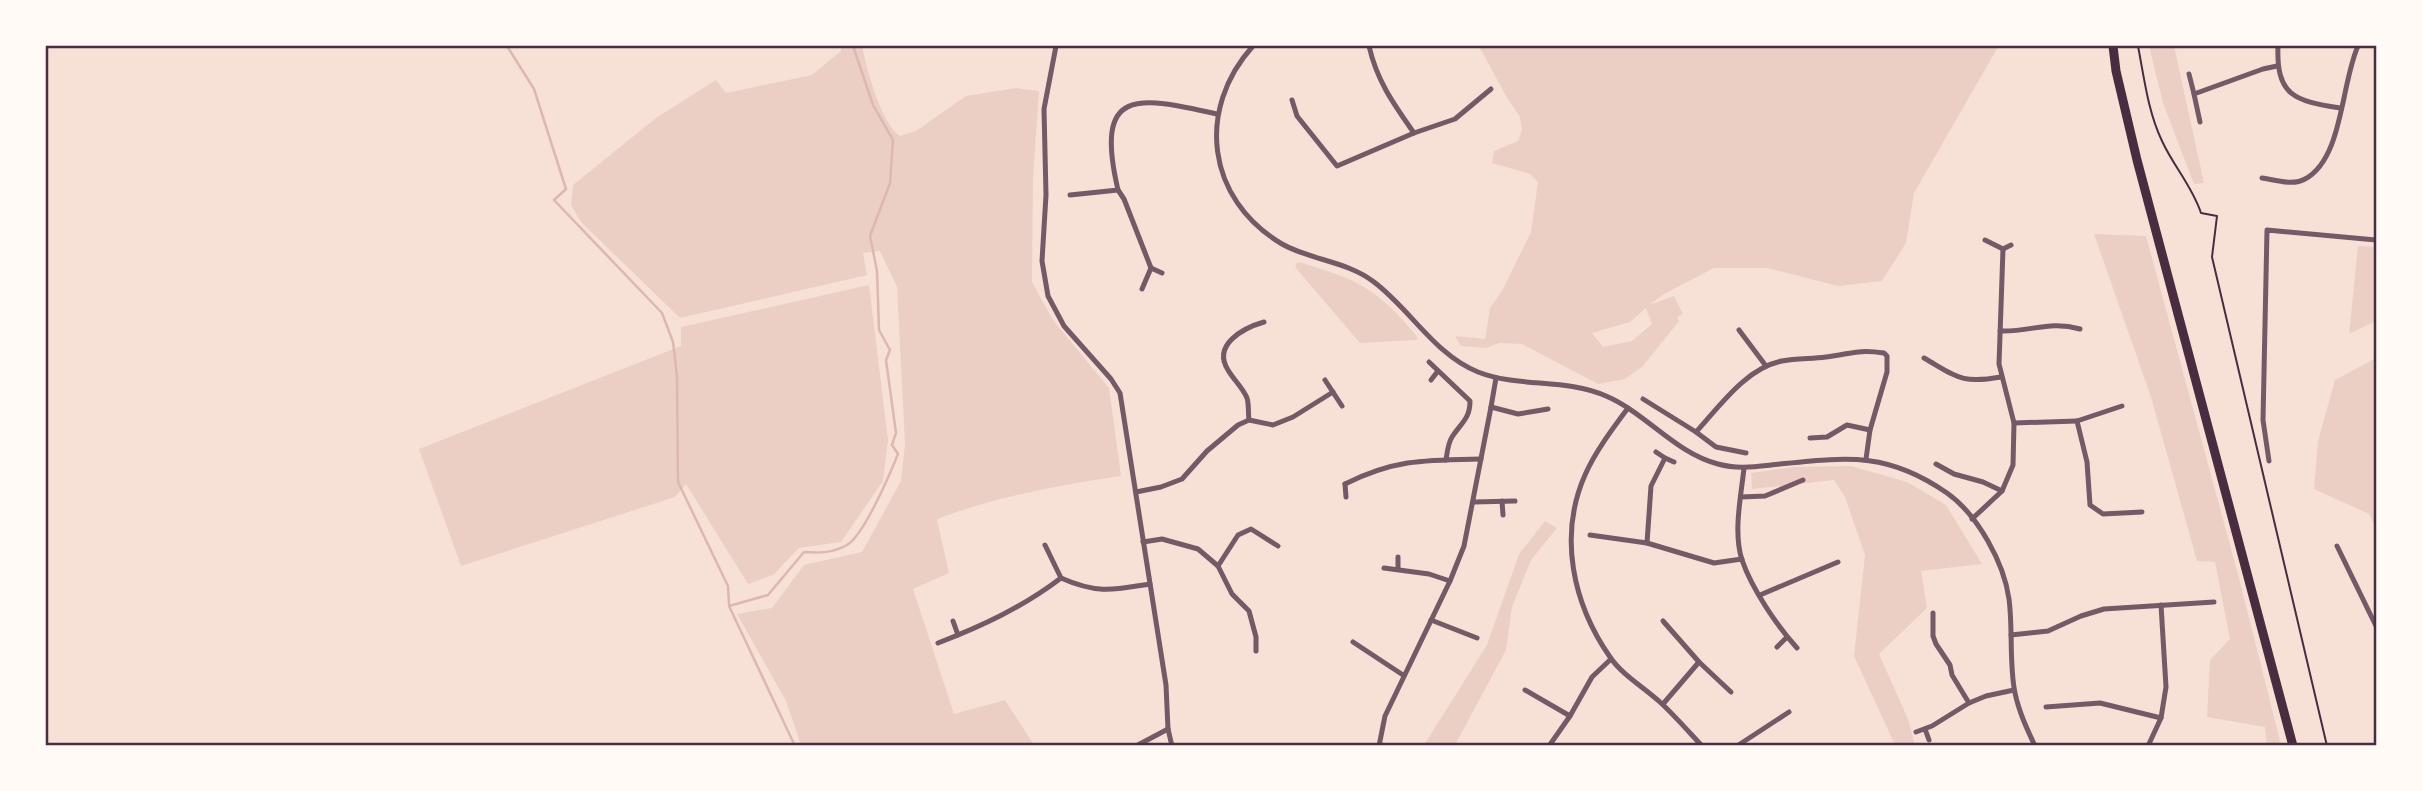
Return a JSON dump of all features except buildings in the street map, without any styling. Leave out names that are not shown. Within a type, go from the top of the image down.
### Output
[{"type":"main road","points":[[2113,46],[2116,71],[2137,160],[2293,746]]},
{"type":"street","points":[[1056,46],[1044,109],[1046,195],[1042,261],[1048,296],[1064,326],[1120,393],[1166,685],[1168,729],[1172,746]]},
{"type":"street","points":[[1253,46],[1233,72],[1225,88],[1217,114],[1217,138],[1224,177],[1232,195],[1246,214],[1264,231],[1284,245],[1348,267],[1370,279],[1455,359],[1475,371],[1496,378],[1596,392],[1628,408],[1695,455],[1717,464],[1744,468],[1837,458],[1866,458],[1915,473],[1951,496],[1987,538],[2003,575],[2009,598],[2014,690],[2024,724],[2035,746]]},
{"type":"street","points":[[1369,46],[1374,70],[1385,92],[1414,133]]},
{"type":"street","points":[[2278,46],[2277,66],[2286,90],[2304,102],[2340,108]]},
{"type":"street","points":[[2262,178],[2286,182],[2305,180],[2324,161],[2337,133],[2350,62],[2358,46]]},
{"type":"street","points":[[2194,94],[2277,66]]},
{"type":"street","points":[[2189,74],[2200,122]]},
{"type":"street","points":[[1292,100],[1297,116],[1337,166],[1414,133],[1455,119],[1491,89]]},
{"type":"street","points":[[1162,273],[1151,268],[1118,190],[1110,154],[1113,122],[1122,109],[1134,105],[1169,104],[1217,114]]},
{"type":"street","points":[[1070,195],[1118,190]]},
{"type":"street","points":[[2269,461],[2263,420],[2267,230],[2376,240]]},
{"type":"street","points":[[1985,240],[2003,249]]},
{"type":"street","points":[[2003,249],[2011,245]]},
{"type":"street","points":[[1972,519],[2002,491],[2013,465],[2014,423],[1999,364],[2003,249]]},
{"type":"street","points":[[1142,289],[1151,268]]},
{"type":"street","points":[[1249,420],[1247,397],[1223,362],[1224,350],[1234,336],[1264,322]]},
{"type":"street","points":[[2000,331],[2021,332],[2051,324],[2080,329]]},
{"type":"street","points":[[1739,330],[1766,366]]},
{"type":"street","points":[[1746,338],[1753,331]]},
{"type":"street","points":[[1696,432],[1747,379],[1766,366],[1780,361],[1832,357],[1859,350],[1884,353],[1887,356],[1887,372],[1870,430],[1866,458]]},
{"type":"street","points":[[1924,358],[1962,379],[1971,381],[2001,377]]},
{"type":"street","points":[[1429,362],[1469,401],[1470,409],[1466,421],[1451,438],[1446,460]]},
{"type":"street","points":[[1431,380],[1438,371]]},
{"type":"street","points":[[1379,746],[1385,716],[1464,546],[1496,378]]},
{"type":"street","points":[[1325,380],[1342,406]]},
{"type":"street","points":[[1136,492],[1182,479],[1207,451],[1238,425],[1249,420],[1273,425],[1293,417],[1333,392]]},
{"type":"street","points":[[1643,398],[1716,447],[1746,453]]},
{"type":"street","points":[[2014,423],[2077,421],[2122,406]]},
{"type":"street","points":[[1492,407],[1518,414],[1548,409]]},
{"type":"street","points":[[1628,408],[1585,474],[1576,502],[1571,541],[1575,586],[1586,614],[1611,659],[1663,704],[1702,746]]},
{"type":"street","points":[[2077,421],[2087,462],[2090,505],[2103,514],[2142,512]]},
{"type":"street","points":[[1810,438],[1827,437],[1847,425],[1870,430]]},
{"type":"street","points":[[1656,452],[1674,462]]},
{"type":"street","points":[[1647,543],[1651,486],[1665,458]]},
{"type":"street","points":[[1337,481],[1345,484],[1372,470],[1390,465],[1481,459]]},
{"type":"street","points":[[1936,464],[1954,474],[1983,482],[2002,491]]},
{"type":"street","points":[[1744,468],[1740,538],[1742,559],[1760,595],[1797,648]]},
{"type":"street","points":[[1741,497],[1765,496],[1803,480]]},
{"type":"street","points":[[1345,484],[1346,497]]},
{"type":"street","points":[[1474,502],[1515,500]]},
{"type":"street","points":[[1502,501],[1503,515]]},
{"type":"street","points":[[1218,566],[1238,535],[1251,529],[1278,546]]},
{"type":"street","points":[[1590,535],[1647,543],[1714,563],[1742,559]]},
{"type":"street","points":[[1143,542],[1162,539],[1198,549],[1218,566],[1231,594],[1249,611],[1256,637],[1256,651]]},
{"type":"street","points":[[1045,545],[1061,578],[1082,587],[1113,590],[1150,584]]},
{"type":"street","points":[[2337,546],[2376,626]]},
{"type":"street","points":[[1398,557],[1398,569]]},
{"type":"street","points":[[1760,595],[1838,562]]},
{"type":"street","points":[[1384,568],[1429,574],[1450,581]]},
{"type":"street","points":[[938,643],[995,620],[1034,598],[1061,578]]},
{"type":"street","points":[[2011,635],[2048,631],[2094,611],[2161,604],[2214,603]]},
{"type":"street","points":[[2148,746],[2161,718],[2166,687],[2161,604]]},
{"type":"street","points":[[1933,613],[1933,636],[1936,644],[1969,703]]},
{"type":"street","points":[[1431,620],[1477,638]]},
{"type":"street","points":[[953,621],[958,635]]},
{"type":"street","points":[[1663,621],[1699,662],[1731,692]]},
{"type":"street","points":[[1777,647],[1787,637]]},
{"type":"street","points":[[1353,642],[1403,675]]},
{"type":"street","points":[[1549,746],[1592,677],[1611,659]]},
{"type":"street","points":[[1663,704],[1699,662]]},
{"type":"street","points":[[1726,687],[1734,682]]},
{"type":"street","points":[[1525,690],[1570,716]]},
{"type":"street","points":[[1916,732],[1926,729],[1969,703],[2014,690]]},
{"type":"street","points":[[2046,707],[2099,703],[2161,718]]},
{"type":"street","points":[[1737,746],[1789,712]]},
{"type":"street","points":[[1136,746],[1168,729]]},
{"type":"street","points":[[1926,729],[1929,740]]},
{"type":"path","points":[[2138,46],[2155,125],[2162,143],[2191,186],[2201,213],[2217,216],[2212,257],[2327,746]]},
{"type":"shaded area","points":[[841,46],[862,46],[881,108],[893,130],[900,136],[916,131],[966,96],[1016,88],[1039,91],[1033,177],[1032,282],[1053,320],[1109,388],[1121,476],[1029,492],[940,518],[937,520],[949,573],[913,589],[954,714],[1005,700],[1034,745],[801,745],[786,701],[737,614],[772,608],[804,565],[862,552],[901,481],[905,444],[897,287],[880,251],[863,253],[867,275],[680,318],[581,222],[571,205],[573,185],[656,118],[716,80],[726,93],[812,75],[841,51]]},
{"type":"shaded area","points":[[1479,46],[1998,46],[1914,193],[1906,243],[1882,281],[1838,286],[1767,268],[1714,268],[1664,294],[1649,305],[1674,296],[1683,314],[1677,317],[1679,321],[1643,366],[1625,379],[1598,384],[1522,344],[1499,343],[1486,348],[1461,346],[1455,336],[1485,339],[1490,308],[1502,291],[1531,232],[1538,182],[1530,174],[1492,163],[1494,151],[1518,141],[1522,130],[1520,117]],"holes":[[[1646,308],[1652,324],[1632,341],[1603,347],[1592,333],[1630,322]]]},
{"type":"shaded area","points":[[2149,46],[2174,46],[2204,183],[2194,184],[2163,103]]},
{"type":"shaded area","points":[[2094,234],[2146,236],[2239,578],[2281,745],[2267,745],[2265,727],[2207,717],[2210,660],[2230,639],[2215,562],[2197,561],[2151,397]]},
{"type":"shaded area","points":[[2358,246],[2376,247],[2376,321],[2349,334]]},
{"type":"shaded area","points":[[1298,262],[1336,274],[1366,288],[1391,308],[1418,338],[1360,343],[1295,267]]},
{"type":"shaded area","points":[[869,285],[888,440],[883,481],[841,542],[799,548],[773,575],[748,584],[686,484],[675,497],[461,566],[419,449],[681,346],[681,327]]},
{"type":"shaded area","points":[[2376,358],[2376,528],[2369,514],[2314,489],[2318,441],[2335,380]]},
{"type":"shaded area","points":[[1851,466],[1907,482],[1946,505],[1982,564],[1921,571],[1927,608],[1879,654],[1908,719],[1915,745],[1895,745],[1854,656],[1865,555],[1845,497],[1834,480],[1752,489],[1751,473],[1794,467]]},
{"type":"shaded area","points":[[1545,521],[1557,528],[1531,560],[1512,607],[1506,650],[1455,745],[1424,745],[1487,645],[1519,554]]},
{"type":"waterway","points":[[507,46],[534,89],[566,189],[554,200],[662,313],[673,342],[677,376],[678,482],[728,586],[729,604]]},
{"type":"waterway","points":[[795,746],[729,606],[768,595],[804,552],[831,551],[842,548],[854,539],[876,503],[898,454],[892,445],[896,433],[886,360],[890,350],[879,330],[877,271],[870,236],[890,183],[893,140],[873,105],[853,46]]}]
